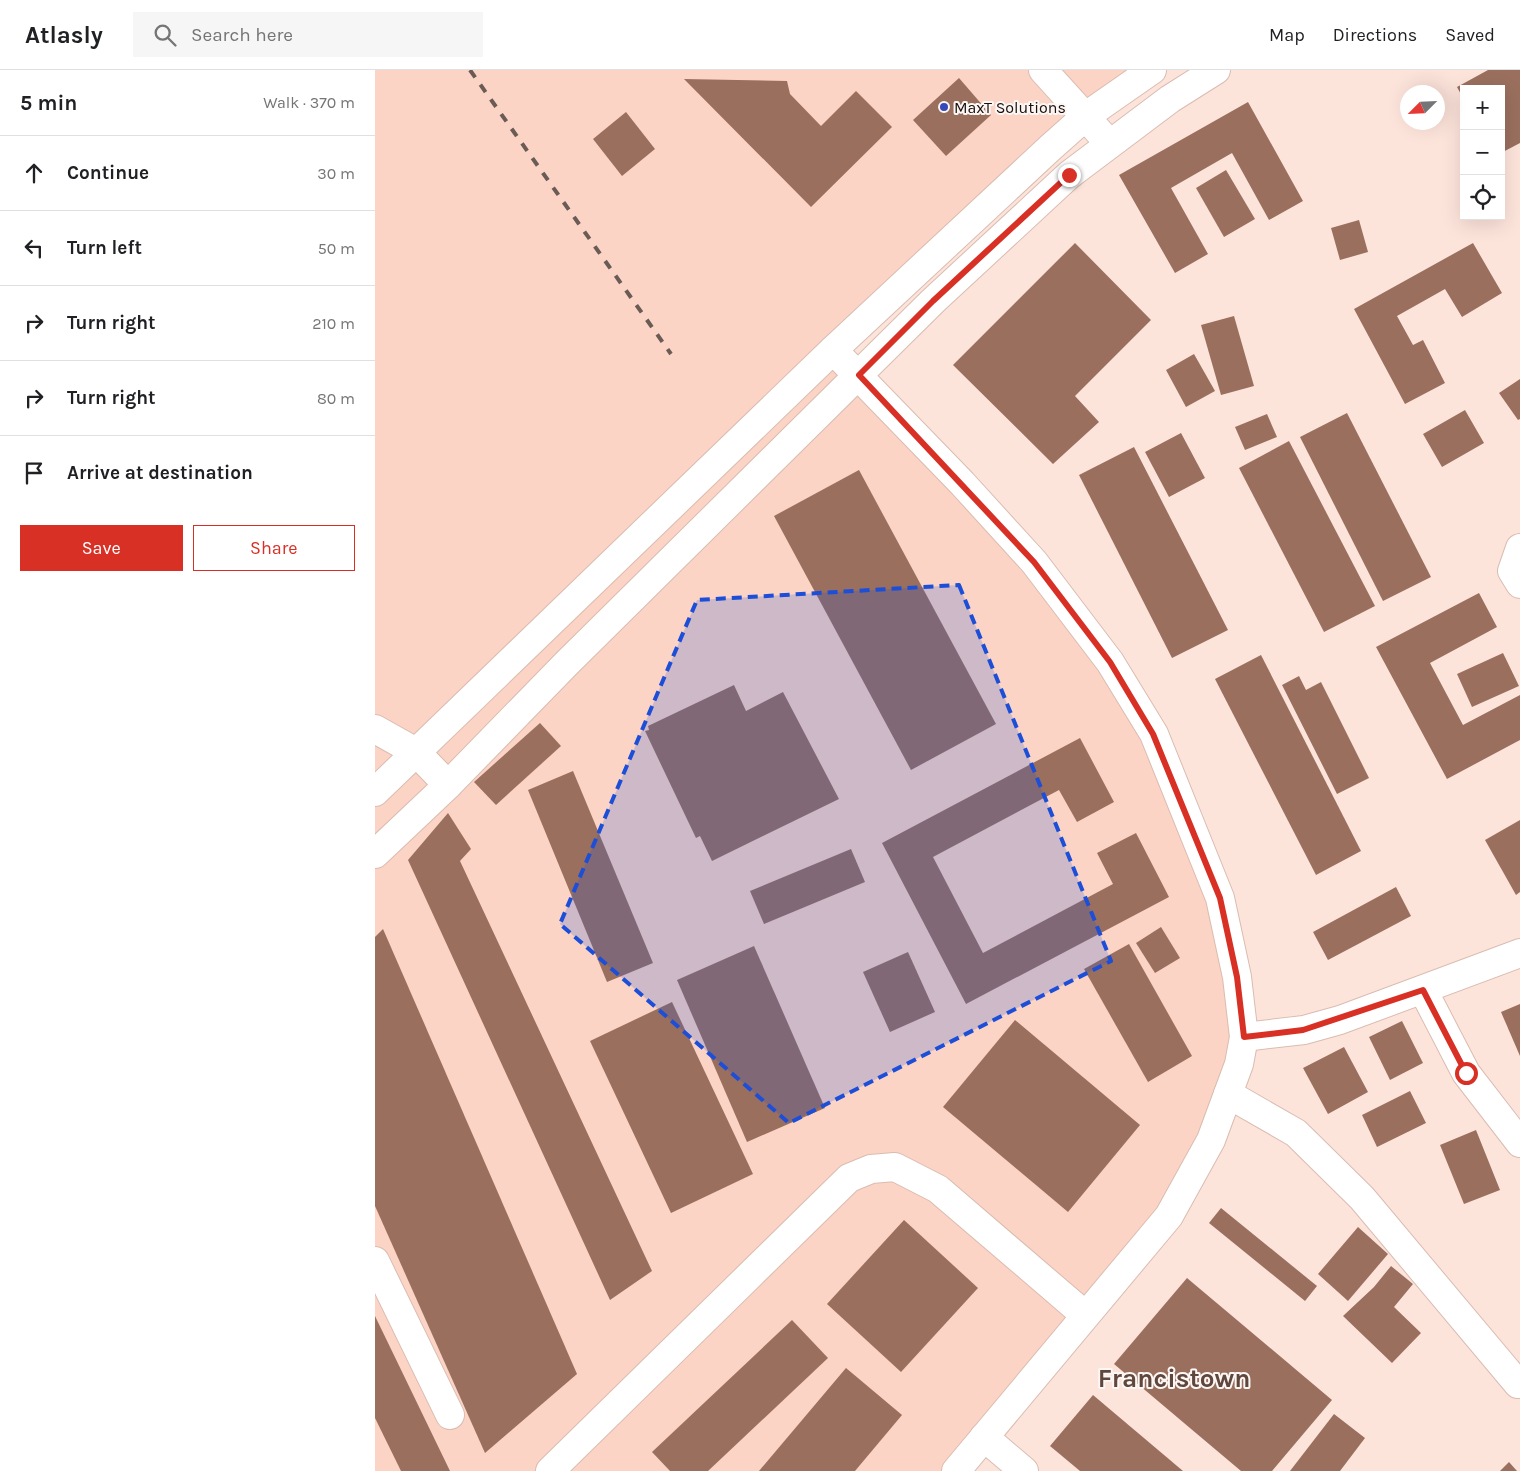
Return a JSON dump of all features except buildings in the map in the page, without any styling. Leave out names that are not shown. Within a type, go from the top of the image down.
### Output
[{"type":"main road","points":[[1043,70],[1109,143]]},
{"type":"main road","points":[[375,792],[833,350],[1086,116],[1152,70]]},
{"type":"main road","points":[[375,854],[448,785],[859,375],[969,268],[1069,175],[1109,143],[1216,70]]},
{"type":"main road","points":[[833,350],[859,375],[1034,562],[1110,662],[1153,734],[1220,898],[1237,977],[1244,1037],[1239,1064],[1211,1140],[1169,1216],[956,1471]]},
{"type":"main road","points":[[638,538],[664,569]]},
{"type":"main road","points":[[1520,548],[1512,571],[1520,584]]},
{"type":"main road","points":[[375,729],[416,752],[448,785]]},
{"type":"main road","points":[[1244,1037],[1303,1030],[1423,990],[1520,953]]},
{"type":"main road","points":[[1423,990],[1466,1073],[1520,1143]]},
{"type":"main road","points":[[1228,1094],[1296,1133],[1362,1198],[1517,1384]]},
{"type":"main road","points":[[549,1471],[849,1178],[871,1169],[895,1168],[938,1189],[1085,1315]]},
{"type":"main road","points":[[375,1261],[450,1415]]},
{"type":"main road","points":[[984,1437],[1024,1471]]},
{"type":"highlighted area","points":[[959,585],[1111,961],[789,1123],[560,924],[697,600]]},
{"type":"shaded area","points":[[375,70],[1152,70],[834,350],[1034,562],[1180,795],[1244,1037],[1211,1140],[956,1471],[375,1471]]},
{"type":"railway","points":[[470,70],[671,354]]},
{"type":"place","name":"MaxT Solutions","points":[[944,107]]},
{"type":"district","name":"Francistown","points":[[1174,1378]]},
{"type":"route","points":[[1069,175],[933,301],[859,375],[1034,562],[1110,662],[1153,734],[1180,795],[1220,898],[1237,977],[1244,1037],[1303,1030],[1340,1020],[1423,990],[1466,1073]]}]
